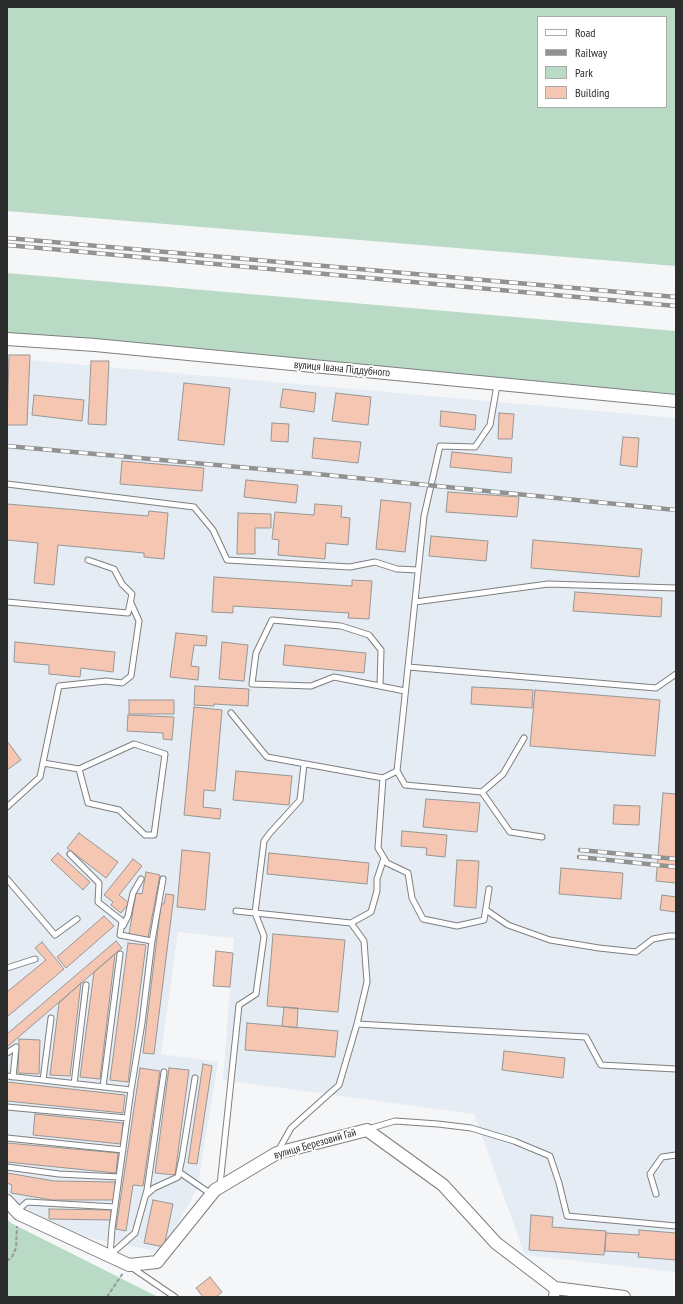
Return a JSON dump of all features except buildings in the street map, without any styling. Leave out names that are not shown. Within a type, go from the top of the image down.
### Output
[{"type":"street","name":"вулиця Івана Піддубного","points":[[7,339],[95,345],[676,401]]},
{"type":"street","name":"вулиця Березовий Гай","points":[[129,1265],[157,1262],[216,1191],[277,1153],[367,1130],[443,1185],[496,1243],[554,1293],[624,1297]]},
{"type":"street","points":[[7,1201],[19,1214],[129,1265]]},
{"type":"lane","points":[[497,384],[490,425],[475,447],[440,446],[424,516],[396,771],[405,785],[482,792],[502,774],[524,738]]},
{"type":"lane","points":[[7,484],[194,507],[213,530],[228,560],[350,567],[375,562],[397,569],[418,570]]},
{"type":"lane","points":[[7,602],[128,613],[132,594],[122,584],[114,569],[88,560]]},
{"type":"lane","points":[[414,602],[548,584],[676,588]]},
{"type":"lane","points":[[7,807],[40,777],[59,686],[106,681],[122,683],[131,676],[139,621],[131,602]]},
{"type":"lane","points":[[380,686],[381,650],[369,634],[341,626],[272,620],[256,652],[252,684],[311,686],[334,677],[405,691]]},
{"type":"lane","points":[[408,668],[656,688],[676,674]]},
{"type":"lane","points":[[231,713],[266,757],[383,778],[396,771]]},
{"type":"lane","points":[[43,763],[79,768],[134,744],[165,754],[154,834],[145,835],[119,810],[88,803],[79,768]]},
{"type":"lane","points":[[179,1172],[216,1191],[239,1005],[256,994],[264,936],[255,913],[264,841],[300,800],[304,764]]},
{"type":"lane","points":[[383,778],[378,848],[387,863],[408,873],[412,898],[423,920],[457,926],[484,920],[489,889]]},
{"type":"lane","points":[[482,792],[510,832],[542,837]]},
{"type":"lane","points":[[70,854],[100,883],[98,902],[122,922],[120,935],[152,941]]},
{"type":"lane","points":[[236,911],[351,923],[371,912],[377,891],[377,879],[384,858]]},
{"type":"lane","points":[[7,878],[55,935],[77,919]]},
{"type":"lane","points":[[121,931],[128,916],[133,893],[141,879]]},
{"type":"lane","points":[[110,1256],[127,1118],[142,1023],[152,941],[163,879]]},
{"type":"lane","points":[[486,910],[508,925],[550,940],[600,948],[636,952],[653,939],[676,936]]},
{"type":"lane","points":[[277,1153],[291,1128],[338,1084],[357,1024],[367,982],[364,941],[351,923]]},
{"type":"lane","points":[[103,1087],[120,954]]},
{"type":"lane","points":[[7,968],[35,959]]},
{"type":"lane","points":[[74,1084],[86,985]]},
{"type":"lane","points":[[43,1080],[51,1018]]},
{"type":"lane","points":[[357,1024],[586,1037],[601,1065],[676,1069]]},
{"type":"lane","points":[[7,1053],[16,1047],[13,1077]]},
{"type":"lane","points":[[110,1256],[135,1234],[146,1195],[164,1072]]},
{"type":"lane","points":[[7,1076],[131,1090]]},
{"type":"lane","points":[[146,1195],[154,1188],[178,1177],[195,1078]]},
{"type":"lane","points":[[7,1107],[127,1118]]},
{"type":"lane","points":[[367,1130],[395,1121],[471,1128],[514,1141],[550,1156],[568,1216],[676,1226]]},
{"type":"lane","points":[[7,1138],[123,1150]]},
{"type":"lane","points":[[656,1194],[650,1174],[662,1157],[676,1155]]},
{"type":"lane","points":[[7,1167],[59,1174],[119,1177]]},
{"type":"lane","points":[[17,1212],[27,1202],[115,1207]]},
{"type":"lane","points":[[129,1265],[175,1297]]},
{"type":"path","points":[[7,1261],[12,1258],[16,1248],[17,1212]]},
{"type":"path","points":[[107,1297],[129,1265]]},
{"type":"shaded area","points":[[7,358],[676,418],[676,1272],[525,1255],[474,1114],[223,1080],[234,938],[178,932],[161,1054],[218,1062],[197,1189],[161,1252],[73,1235],[19,1207],[7,1193]]},
{"type":"green space","points":[[7,7],[676,7],[676,266],[7,211]]},
{"type":"green space","points":[[7,273],[676,331],[676,394],[7,335]]},
{"type":"green space","points":[[7,1219],[11,1223],[158,1297],[7,1297]]},
{"type":"railway","points":[[7,238],[676,297]]},
{"type":"railway","points":[[7,245],[676,306]]},
{"type":"railway","points":[[7,446],[327,475],[676,510]]},
{"type":"railway","points":[[580,850],[676,859]]},
{"type":"railway","points":[[579,857],[676,867]]}]
